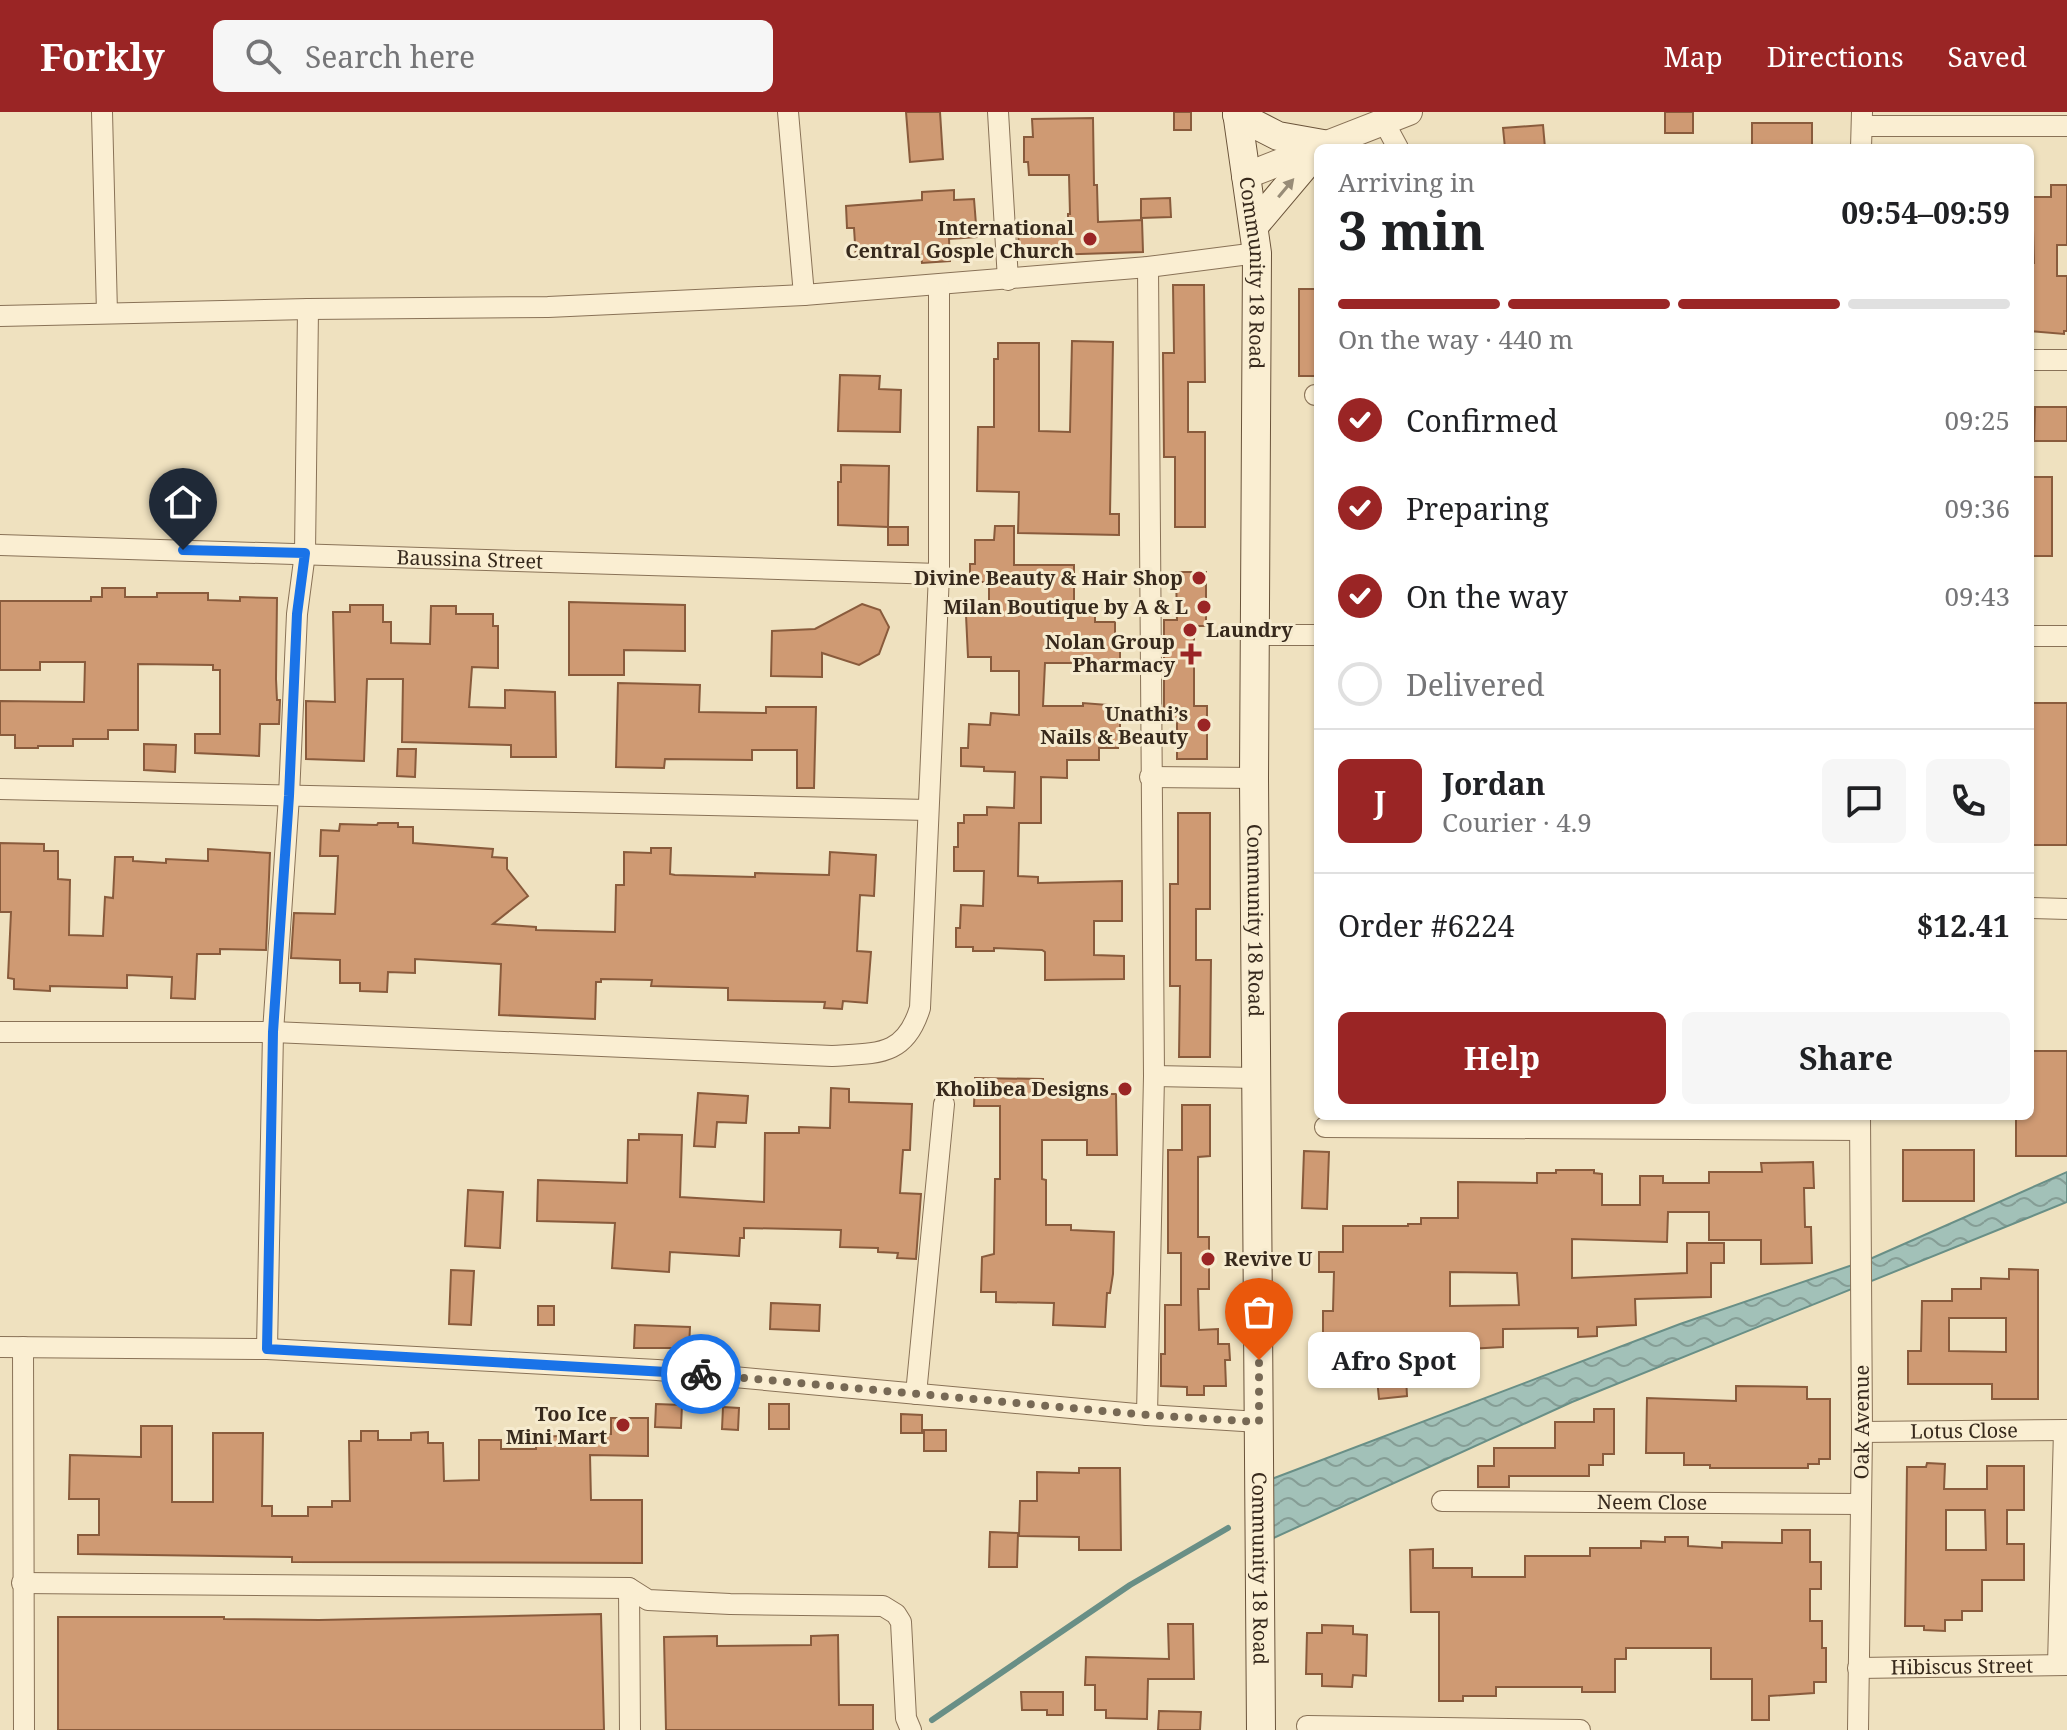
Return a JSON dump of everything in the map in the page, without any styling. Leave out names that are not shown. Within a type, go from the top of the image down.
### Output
[{"type":"main road","points":[[1237,114],[1278,136],[1314,145]]},
{"type":"main road","name":"Community 18 Road","points":[[1237,114],[1255,240],[1254,778],[1261,1730]]},
{"type":"main road","points":[[1255,240],[1314,156]]},
{"type":"street","points":[[102,112],[107,313]]},
{"type":"street","points":[[788,112],[804,295]]},
{"type":"street","points":[[998,112],[1008,280]]},
{"type":"street","points":[[1328,144],[1409,112]]},
{"type":"street","points":[[1861,144],[1862,119],[2067,126]]},
{"type":"street","points":[[1384,122],[1396,144]]},
{"type":"street","points":[[1245,176],[1314,149]]},
{"type":"street","points":[[0,316],[548,307],[804,295],[1148,267],[1255,240]]},
{"type":"street","points":[[1147,1415],[1154,1076],[1148,267]]},
{"type":"street","points":[[0,1032],[273,1032],[832,1056],[891,1048],[904,1041],[914,1029],[920,1008],[939,574],[939,285]]},
{"type":"street","points":[[267,1349],[273,1032],[289,796],[297,614],[305,553],[308,309]]},
{"type":"street","points":[[2034,360],[2067,360]]},
{"type":"street","name":"Baussina Street","points":[[0,545],[939,574]]},
{"type":"street","points":[[1255,635],[1314,635]]},
{"type":"street","points":[[2034,636],[2067,636]]},
{"type":"street","points":[[1150,777],[1254,778]]},
{"type":"street","points":[[0,789],[928,810]]},
{"type":"street","points":[[2034,908],[2067,909]]},
{"type":"street","points":[[1154,1076],[1256,1078]]},
{"type":"street","points":[[916,1394],[944,1104]]},
{"type":"street","points":[[1325,1127],[1860,1123]]},
{"type":"street","name":"Oak Avenue","points":[[1858,1730],[1862,1432],[1860,1123]]},
{"type":"street","points":[[0,1347],[267,1349],[657,1370],[1147,1415],[1259,1422]]},
{"type":"street","points":[[23,1347],[24,1730]]},
{"type":"street","points":[[2062,1665],[2066,1430]]},
{"type":"street","name":"Lotus Close","points":[[1862,1432],[2066,1430]]},
{"type":"street","name":"Neem Close","points":[[1442,1501],[1861,1504]]},
{"type":"street","points":[[22,1583],[629,1588],[648,1600],[883,1606],[896,1614],[901,1622],[906,1718],[911,1730]]},
{"type":"street","points":[[629,1588],[630,1730]]},
{"type":"street","name":"Hibiscus Street","points":[[1858,1668],[2062,1665]]},
{"type":"street","points":[[1307,1726],[1580,1730]]},
{"type":"water","points":[[2067,1172],[2067,1202],[1572,1402],[1269,1540],[1269,1480],[1680,1324],[1870,1259]]},
{"type":"building","points":[[906,112],[940,112],[943,159],[910,162]]},
{"type":"building","points":[[1174,112],[1191,112],[1191,130],[1174,130]]},
{"type":"building","points":[[1665,112],[1693,112],[1693,133],[1665,133]]},
{"type":"building","points":[[1093,118],[1098,222],[1142,220],[1143,252],[1049,255],[1049,250],[1019,252],[1018,228],[1068,223],[1070,214],[1069,175],[1029,175],[1028,162],[1024,162],[1024,137],[1033,137],[1032,119]]},
{"type":"building","points":[[1752,123],[1812,123],[1812,144],[1752,144]]},
{"type":"building","points":[[1543,125],[1545,144],[1505,144],[1503,128]]},
{"type":"building","points":[[2051,185],[2067,185],[2067,245],[2057,245],[2057,276],[2067,276],[2067,331],[2064,334],[2034,331],[2034,197],[2051,197]]},
{"type":"building","points":[[954,190],[954,200],[974,199],[977,237],[949,239],[950,261],[922,263],[921,254],[856,259],[854,228],[847,228],[846,206],[922,200],[922,192]]},
{"type":"building","points":[[1170,198],[1171,217],[1141,218],[1141,199]]},
{"type":"building","points":[[1173,285],[1204,285],[1205,382],[1188,382],[1188,432],[1205,432],[1205,527],[1175,527],[1175,457],[1164,457],[1163,353],[1174,353]]},
{"type":"building","points":[[1299,289],[1314,289],[1314,376],[1299,376]]},
{"type":"building","points":[[1072,341],[1113,342],[1110,514],[1119,514],[1119,535],[1018,533],[1019,492],[977,491],[978,427],[994,427],[994,359],[998,359],[998,343],[1039,343],[1039,431],[1070,432]]},
{"type":"building","points":[[840,375],[880,376],[879,389],[901,390],[900,432],[838,431]]},
{"type":"building","points":[[2035,407],[2067,407],[2067,441],[2034,441]]},
{"type":"building","points":[[841,465],[889,466],[888,527],[838,525]]},
{"type":"building","points":[[2034,477],[2052,477],[2052,556],[2034,556]]},
{"type":"building","points":[[995,526],[1014,526],[1014,565],[1074,565],[1074,610],[1095,610],[1095,622],[1115,622],[1115,645],[1120,645],[1120,664],[1083,666],[1083,663],[1045,663],[1043,706],[1083,706],[1083,703],[1120,706],[1118,748],[1099,748],[1099,760],[1067,760],[1067,778],[1041,777],[1041,823],[1019,823],[1018,876],[1038,877],[1038,883],[1122,881],[1122,921],[1094,921],[1094,955],[1124,956],[1124,979],[1045,980],[1045,952],[1042,950],[994,948],[994,951],[973,951],[973,947],[956,947],[961,905],[983,906],[984,871],[954,871],[958,823],[964,823],[964,815],[987,815],[987,807],[1014,808],[1015,772],[984,771],[984,767],[961,766],[961,748],[968,748],[969,724],[990,725],[991,713],[1019,715],[1019,671],[991,671],[991,657],[968,657],[966,615],[989,615],[989,582],[970,582],[970,564],[975,564],[975,540],[994,540]]},
{"type":"building","points":[[888,527],[908,527],[908,545],[888,545]]},
{"type":"building","points":[[1176,572],[1206,572],[1206,626],[1194,626],[1194,706],[1207,706],[1207,759],[1177,759],[1177,721],[1164,721],[1164,620],[1177,620]]},
{"type":"building","points":[[102,588],[125,588],[125,597],[157,597],[157,593],[208,593],[208,600],[277,598],[279,724],[260,724],[259,756],[195,753],[195,734],[220,734],[220,670],[213,670],[213,665],[138,664],[138,730],[108,730],[108,739],[73,739],[73,746],[38,748],[15,748],[15,735],[0,735],[0,701],[84,702],[85,662],[40,662],[40,670],[0,670],[0,601],[91,601],[91,597],[102,597]]},
{"type":"building","points":[[569,602],[685,605],[685,651],[624,650],[624,675],[569,675]]},
{"type":"building","points":[[862,604],[880,610],[889,627],[879,654],[859,665],[822,653],[822,677],[771,676],[772,631],[815,629]]},
{"type":"building","points":[[350,605],[383,605],[383,622],[391,622],[391,643],[430,644],[431,606],[456,606],[456,614],[493,614],[493,626],[498,626],[498,668],[472,667],[469,707],[505,708],[505,690],[555,692],[556,757],[511,757],[511,745],[402,742],[403,679],[367,679],[364,761],[306,759],[306,701],[335,702],[333,612],[350,612]]},
{"type":"building","points":[[618,683],[700,685],[699,712],[766,713],[766,707],[816,707],[814,788],[797,788],[797,750],[752,750],[752,760],[665,759],[664,768],[616,767]]},
{"type":"building","points":[[2034,703],[2067,703],[2067,845],[2034,845]]},
{"type":"building","points":[[144,744],[176,745],[175,772],[144,770]]},
{"type":"building","points":[[398,749],[416,749],[415,777],[397,776]]},
{"type":"building","points":[[1178,813],[1210,813],[1210,909],[1196,909],[1196,960],[1211,960],[1210,1057],[1179,1057],[1180,986],[1170,986],[1170,884],[1178,884]]},
{"type":"building","points":[[378,823],[413,827],[413,843],[493,849],[492,857],[507,858],[507,869],[528,896],[493,924],[536,927],[536,930],[615,932],[616,885],[624,885],[624,852],[651,853],[651,848],[671,848],[670,874],[675,875],[755,877],[755,873],[829,875],[830,852],[876,855],[874,896],[860,895],[857,951],[871,952],[867,1003],[843,1001],[842,1009],[824,1008],[825,1002],[728,1000],[728,988],[651,986],[652,980],[601,979],[601,982],[596,982],[595,1019],[499,1015],[501,964],[415,959],[415,973],[388,972],[387,992],[360,991],[360,983],[340,983],[340,960],[291,958],[294,913],[335,914],[338,856],[320,856],[321,830],[339,831],[340,824]]},
{"type":"building","points":[[0,843],[44,844],[44,851],[58,851],[58,879],[70,880],[69,935],[103,936],[105,897],[113,898],[115,857],[166,863],[166,859],[208,861],[208,849],[270,853],[266,950],[220,949],[220,954],[197,954],[195,999],[171,998],[172,977],[127,975],[127,988],[50,986],[50,991],[14,989],[14,979],[8,978],[11,912],[0,912]]},
{"type":"building","points":[[2034,1051],[2067,1051],[2067,1156],[2016,1156],[2016,1120],[2034,1120]]},
{"type":"building","points":[[975,1078],[1043,1079],[1043,1094],[1116,1094],[1117,1155],[1087,1155],[1087,1140],[1042,1140],[1046,1225],[1071,1225],[1071,1230],[1114,1232],[1113,1274],[1110,1293],[1107,1293],[1105,1327],[1053,1325],[1054,1303],[996,1302],[996,1292],[981,1292],[982,1257],[994,1254],[995,1179],[1000,1179],[1000,1106],[974,1106]]},
{"type":"building","points":[[831,1088],[849,1089],[849,1102],[912,1104],[910,1150],[903,1150],[900,1193],[921,1194],[916,1259],[897,1258],[898,1253],[878,1252],[878,1248],[840,1247],[841,1230],[744,1228],[739,1256],[670,1252],[669,1272],[612,1268],[615,1223],[537,1221],[538,1180],[627,1183],[628,1140],[639,1140],[639,1134],[682,1135],[680,1197],[764,1202],[765,1133],[799,1133],[799,1127],[830,1128]]},
{"type":"building","points":[[698,1093],[748,1096],[746,1123],[717,1122],[715,1147],[694,1146]]},
{"type":"building","points":[[1182,1105],[1210,1105],[1210,1156],[1198,1157],[1198,1237],[1209,1237],[1209,1289],[1198,1289],[1199,1330],[1218,1329],[1218,1344],[1229,1344],[1230,1360],[1225,1360],[1226,1386],[1204,1386],[1204,1395],[1187,1395],[1187,1387],[1161,1386],[1161,1354],[1165,1354],[1165,1305],[1181,1305],[1181,1253],[1168,1253],[1168,1150],[1182,1150]]},
{"type":"building","points":[[1903,1150],[1974,1150],[1974,1201],[1903,1201]]},
{"type":"building","points":[[1304,1151],[1329,1152],[1327,1209],[1302,1208]]},
{"type":"building","points":[[1813,1162],[1814,1188],[1804,1188],[1805,1227],[1811,1227],[1812,1263],[1761,1264],[1761,1240],[1709,1240],[1709,1212],[1668,1212],[1667,1242],[1572,1239],[1572,1278],[1687,1273],[1687,1243],[1724,1243],[1724,1263],[1711,1263],[1711,1297],[1635,1299],[1636,1325],[1597,1327],[1597,1336],[1578,1337],[1578,1328],[1503,1329],[1503,1347],[1450,1350],[1450,1353],[1431,1353],[1431,1358],[1399,1358],[1399,1340],[1366,1340],[1366,1365],[1341,1365],[1341,1353],[1332,1352],[1332,1340],[1323,1340],[1323,1311],[1333,1311],[1334,1272],[1319,1272],[1319,1252],[1343,1252],[1343,1226],[1408,1226],[1421,1224],[1421,1218],[1458,1218],[1458,1182],[1537,1183],[1537,1173],[1594,1170],[1594,1173],[1602,1174],[1602,1205],[1640,1205],[1640,1176],[1663,1176],[1663,1183],[1709,1183],[1709,1172],[1762,1172],[1761,1163]],"holes":[[[1450,1272],[1517,1273],[1519,1305],[1450,1306]]]},
{"type":"building","points":[[468,1190],[503,1192],[500,1248],[465,1246]]},
{"type":"building","points":[[2009,1269],[2038,1270],[2038,1399],[1992,1399],[1992,1384],[1908,1384],[1908,1351],[1921,1351],[1922,1301],[1952,1301],[1952,1289],[1981,1289],[1981,1278],[2009,1279]],"holes":[[[1949,1318],[2006,1318],[2006,1352],[1949,1351]]]},
{"type":"building","points":[[451,1270],[474,1271],[471,1325],[449,1324]]},
{"type":"building","points":[[771,1303],[820,1305],[819,1331],[770,1329]]},
{"type":"building","points":[[538,1306],[554,1306],[554,1325],[538,1325]]},
{"type":"building","points":[[635,1325],[690,1327],[689,1348],[634,1348]]},
{"type":"building","points":[[1406,1376],[1407,1396],[1379,1399],[1377,1378]]},
{"type":"building","points":[[1736,1386],[1807,1387],[1807,1399],[1830,1399],[1830,1459],[1819,1459],[1819,1464],[1808,1464],[1808,1468],[1710,1468],[1710,1465],[1684,1465],[1684,1453],[1646,1453],[1647,1398],[1736,1401]]},
{"type":"building","points":[[656,1404],[682,1405],[681,1428],[655,1427]]},
{"type":"building","points":[[769,1404],[789,1404],[789,1429],[769,1429]]},
{"type":"building","points":[[723,1407],[739,1408],[738,1430],[722,1429]]},
{"type":"building","points":[[1594,1409],[1614,1409],[1614,1454],[1603,1454],[1603,1465],[1589,1465],[1589,1476],[1509,1476],[1509,1487],[1478,1487],[1478,1466],[1494,1466],[1494,1448],[1555,1448],[1555,1422],[1594,1422]]},
{"type":"building","points":[[901,1414],[922,1415],[922,1433],[901,1433]]},
{"type":"building","points":[[611,1418],[648,1418],[648,1456],[590,1455],[591,1500],[642,1500],[642,1563],[292,1562],[292,1557],[78,1554],[78,1535],[99,1535],[99,1499],[69,1499],[70,1455],[141,1457],[141,1426],[172,1426],[172,1502],[213,1502],[213,1433],[263,1433],[262,1506],[272,1506],[272,1516],[308,1516],[308,1507],[332,1507],[332,1501],[350,1501],[349,1441],[361,1441],[361,1431],[378,1431],[378,1440],[411,1440],[411,1433],[428,1432],[428,1443],[443,1443],[444,1481],[479,1480],[479,1440],[501,1440],[501,1449],[536,1449],[536,1437],[611,1434]]},
{"type":"building","points":[[924,1430],[946,1430],[946,1451],[924,1451]]},
{"type":"building","points":[[1927,1463],[1945,1464],[1944,1489],[1987,1489],[1987,1466],[2024,1466],[2024,1510],[2007,1510],[2007,1544],[2024,1544],[2024,1580],[1982,1580],[1982,1611],[1962,1611],[1962,1620],[1945,1620],[1945,1631],[1905,1626],[1907,1467],[1926,1467]],"holes":[[[1946,1510],[1985,1510],[1986,1550],[1946,1550]]]},
{"type":"building","points":[[1079,1468],[1120,1468],[1121,1550],[1079,1550],[1079,1537],[1019,1536],[1020,1501],[1037,1501],[1037,1472],[1079,1473]]},
{"type":"building","points":[[1782,1530],[1810,1530],[1810,1562],[1821,1562],[1821,1589],[1810,1589],[1810,1621],[1822,1621],[1826,1682],[1814,1682],[1814,1693],[1769,1696],[1769,1720],[1752,1720],[1752,1679],[1711,1679],[1711,1648],[1626,1648],[1626,1659],[1615,1659],[1615,1692],[1582,1692],[1582,1687],[1496,1687],[1496,1696],[1463,1696],[1463,1701],[1439,1701],[1439,1612],[1411,1612],[1410,1550],[1433,1549],[1433,1568],[1472,1568],[1472,1577],[1525,1577],[1525,1556],[1590,1556],[1590,1548],[1641,1548],[1641,1541],[1665,1542],[1665,1537],[1688,1537],[1688,1546],[1722,1548],[1722,1542],[1782,1543]]},
{"type":"building","points":[[990,1532],[1018,1533],[1017,1567],[989,1567]]},
{"type":"building","points":[[601,1614],[604,1730],[58,1730],[58,1617],[319,1620]]},
{"type":"building","points":[[1168,1624],[1193,1624],[1194,1679],[1148,1679],[1147,1719],[1106,1718],[1106,1710],[1095,1710],[1095,1685],[1085,1685],[1086,1657],[1169,1659]]},
{"type":"building","points":[[1322,1625],[1353,1626],[1353,1634],[1367,1635],[1366,1676],[1353,1675],[1352,1687],[1322,1686],[1322,1674],[1306,1674],[1307,1633],[1322,1633]]},
{"type":"building","points":[[838,1635],[839,1705],[873,1705],[873,1730],[666,1730],[664,1637],[717,1636],[717,1646],[811,1645],[811,1636]]},
{"type":"building","points":[[1021,1692],[1063,1692],[1063,1715],[1047,1715],[1047,1710],[1022,1710]]},
{"type":"building","points":[[1159,1711],[1201,1712],[1200,1730],[1158,1730]]},
{"type":"waterway","points":[[932,1720],[1130,1585],[1228,1528]]},
{"type":"way so far","points":[[701,1374],[1147,1415],[1259,1422],[1259,1360]]},
{"type":"place","name":"International Central Gosple Church","points":[[1090,239]]},
{"type":"place","name":"Divine Beauty & Hair Shop","points":[[1199,578]]},
{"type":"place","name":"Milan Boutique by A & L","points":[[1204,607]]},
{"type":"place","name":"Laundry","points":[[1190,630]]},
{"type":"place","name":"Nolan Group Pharmacy","points":[[1191,654]]},
{"type":"place","name":"Unathi’s Nails & Beauty","points":[[1204,725]]},
{"type":"place","name":"Kholibea Designs","points":[[1125,1089]]},
{"type":"place","name":"Revive U","points":[[1208,1259]]},
{"type":"place","name":"Afro Spot","points":[[1259,1360]]},
{"type":"place","name":"Too Ice Mini Mart","points":[[623,1425]]},
{"type":"route","points":[[183,550],[305,553],[298,594],[289,796],[273,1032],[267,1349],[701,1374]]}]
